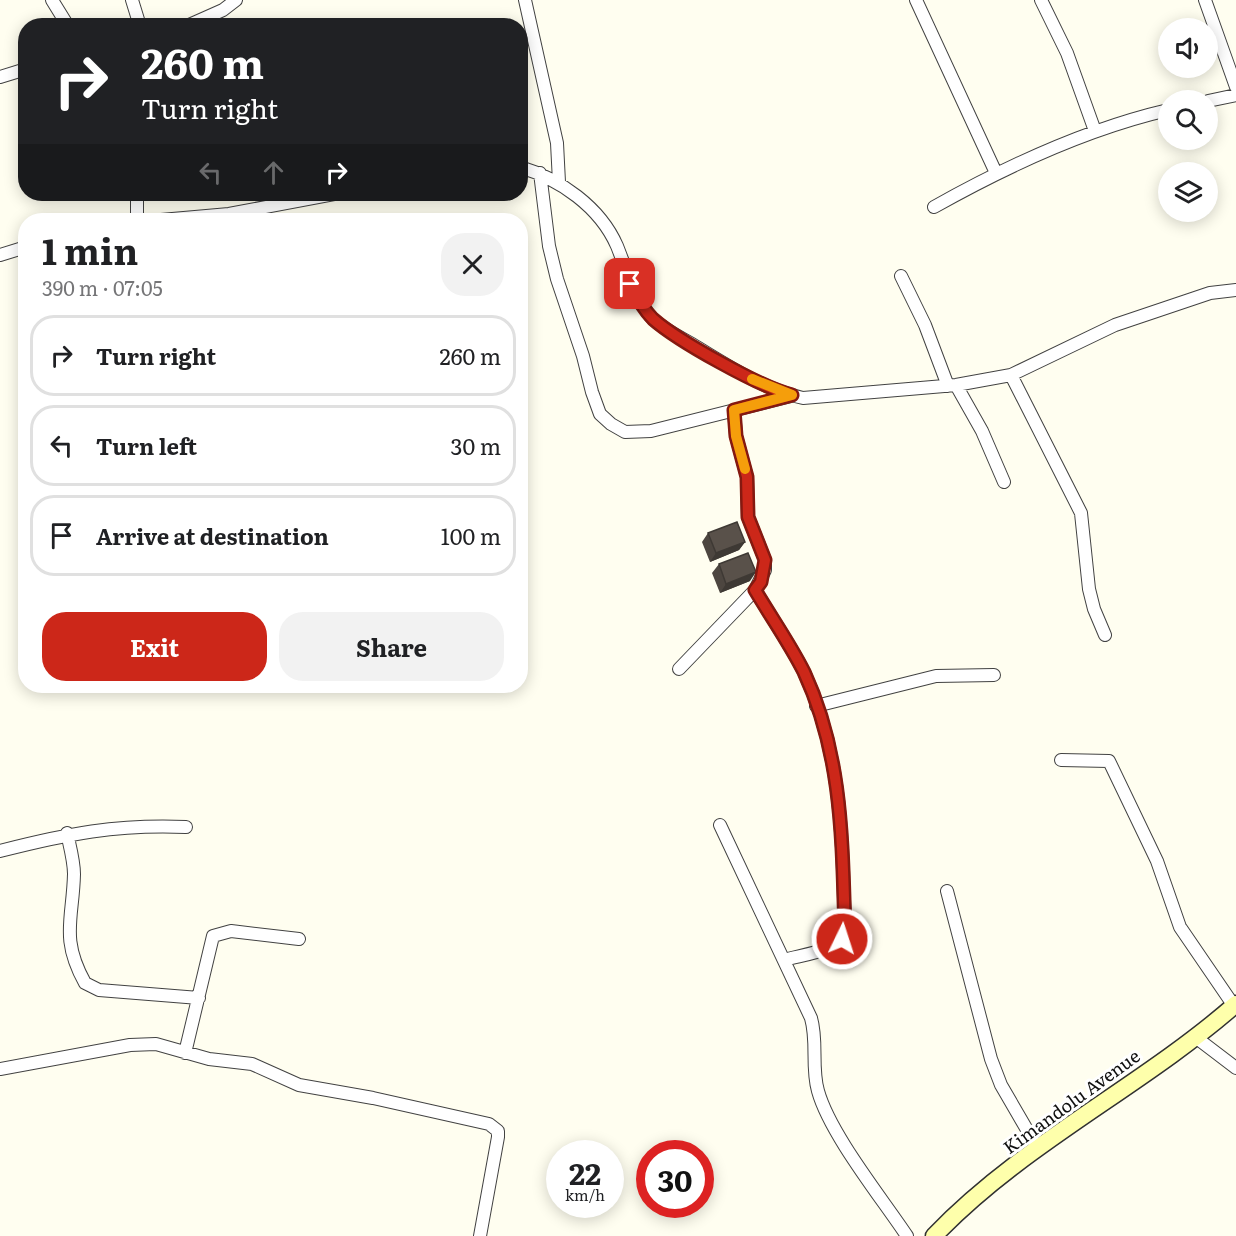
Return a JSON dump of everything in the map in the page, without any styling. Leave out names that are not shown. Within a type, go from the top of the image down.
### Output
[{"type":"street","points":[[52,0],[63,18]]},
{"type":"street","points":[[132,0],[138,18]]},
{"type":"street","points":[[205,18],[223,10],[236,0]]},
{"type":"street","points":[[525,0],[556,143],[559,182]]},
{"type":"street","points":[[916,0],[996,173]]},
{"type":"street","points":[[1041,0],[1067,53],[1095,131]]},
{"type":"street","points":[[1205,0],[1236,87]]},
{"type":"street","points":[[0,77],[18,71]]},
{"type":"street","points":[[1218,99],[1236,95]]},
{"type":"street","points":[[934,207],[996,173],[1095,131],[1158,113]]},
{"type":"street","points":[[528,169],[559,182],[599,218],[609,232],[635,295],[652,318],[741,373],[792,395],[814,397],[952,385],[1011,375],[1115,325],[1210,293],[1236,290]]},
{"type":"street","points":[[540,173],[549,246],[557,279],[600,414],[611,424],[625,432],[651,431],[792,395]]},
{"type":"street","points":[[252,213],[304,201]]},
{"type":"street","points":[[0,255],[18,249]]},
{"type":"street","points":[[901,276],[952,385],[982,431],[1004,482]]},
{"type":"street","points":[[1011,375],[1081,513],[1089,589],[1094,609],[1105,635]]},
{"type":"street","points":[[679,669],[761,582],[765,560],[748,517],[747,477],[736,436],[734,410]]},
{"type":"street","points":[[755,590],[804,672],[837,779],[845,931],[842,939],[835,945],[784,960]]},
{"type":"street","points":[[816,706],[936,676],[994,675]]},
{"type":"street","points":[[1061,760],[1109,761],[1157,861],[1180,927],[1235,1005]]},
{"type":"street","points":[[720,825],[814,1028],[816,1081],[827,1115],[907,1236]]},
{"type":"street","points":[[0,851],[67,833],[144,826],[186,828]]},
{"type":"street","points":[[67,833],[74,872],[68,923],[70,940],[84,983],[99,990],[199,998]]},
{"type":"street","points":[[947,891],[991,1059],[1001,1085],[1037,1147]]},
{"type":"street","points":[[185,1053],[213,936],[216,933],[231,931],[299,939]]},
{"type":"street","name":"Kimandolu Avenue","points":[[934,1236],[968,1201],[1037,1147],[1235,1005]]},
{"type":"street","points":[[1194,1036],[1236,1068]]},
{"type":"street","points":[[0,1068],[156,1044],[209,1059],[252,1064],[299,1085],[373,1098],[494,1127],[498,1137],[480,1236]]},
{"type":"building","points":[[737,522],[745,542],[716,553],[708,533]]},
{"type":"building","points":[[748,553],[756,572],[726,584],[719,564]]},
{"type":"slow traffic","points":[[745,469],[736,436],[734,410],[792,395],[752,379]]},
{"type":"route","points":[[630,284],[652,318],[669,330],[741,373],[780,392],[792,395],[734,410],[736,436],[747,477],[748,517],[765,560],[761,582],[755,590],[804,672],[818,710],[837,779],[845,931],[842,939]]}]
